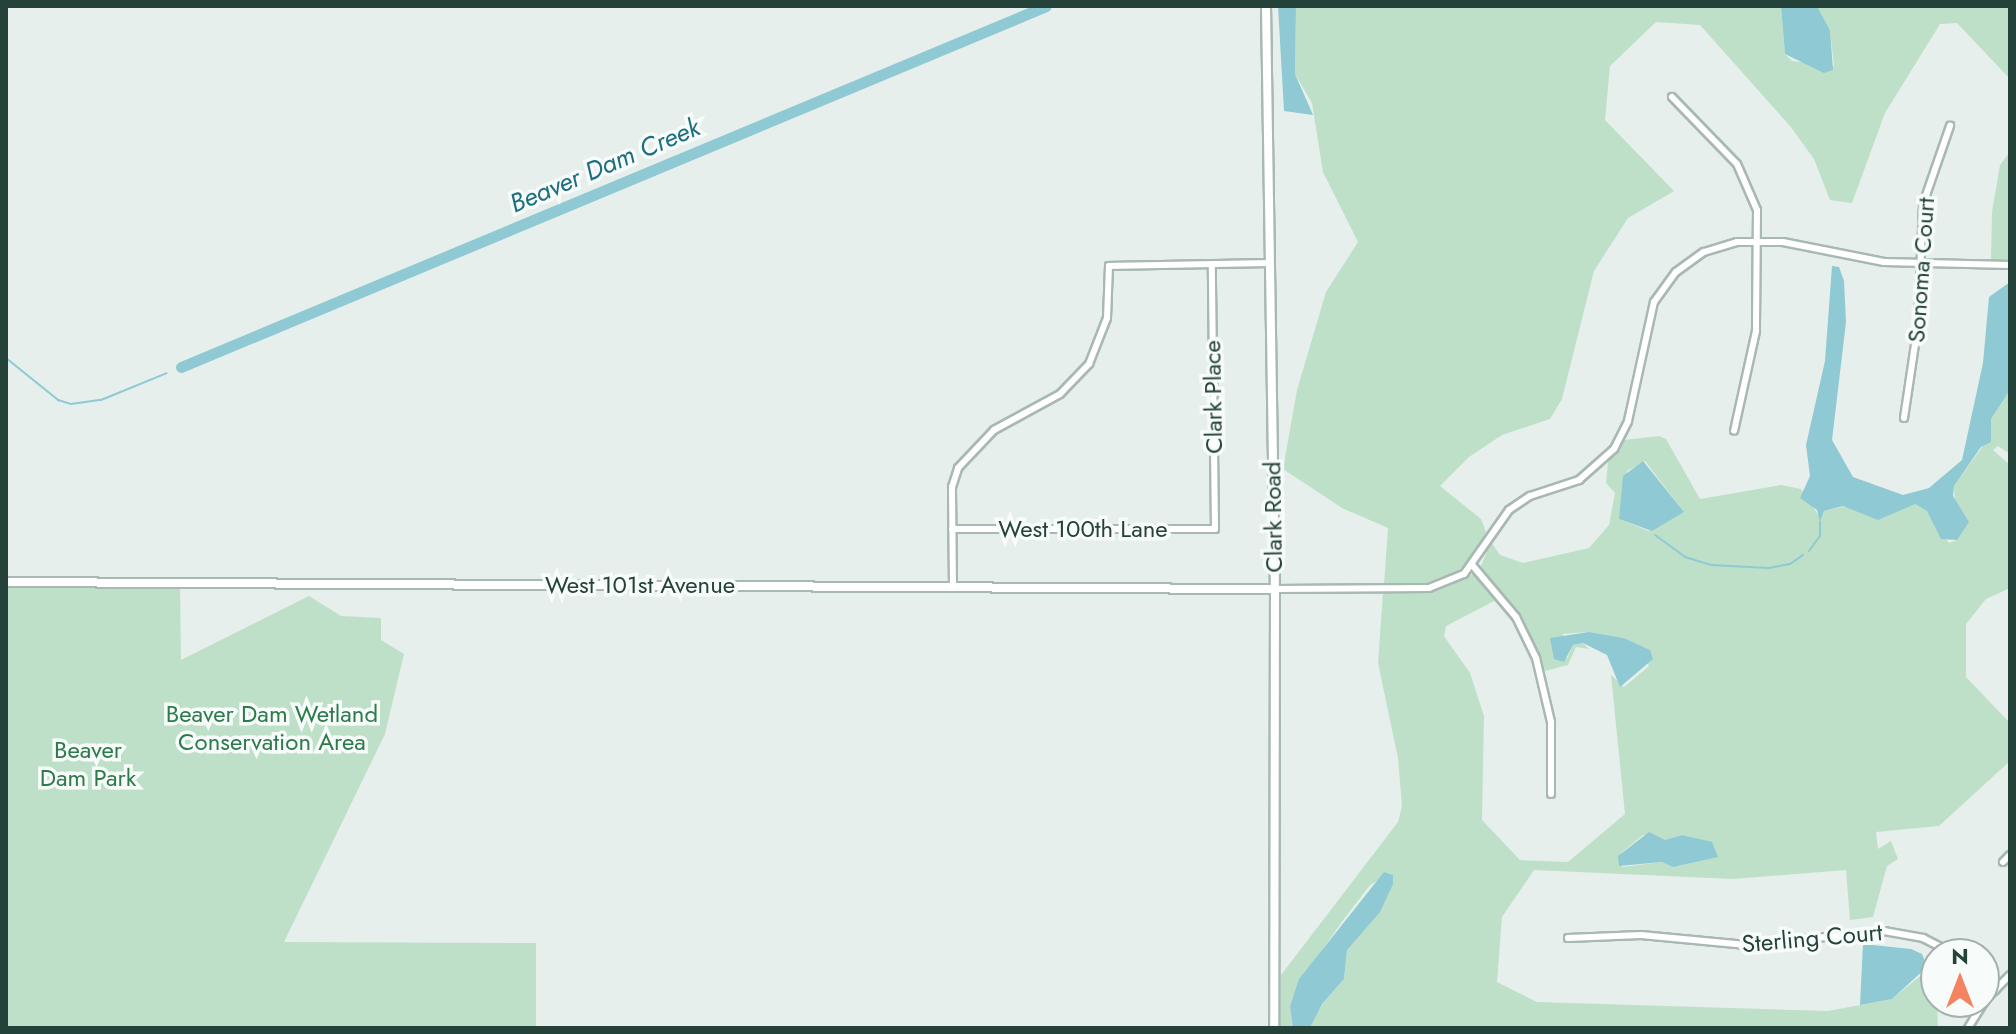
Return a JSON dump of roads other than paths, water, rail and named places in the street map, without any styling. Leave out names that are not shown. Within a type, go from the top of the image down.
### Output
[{"type":"street","name":"Clark Road","points":[[1266,6],[1267,263],[1275,589],[1274,1028]]},
{"type":"street","points":[[1672,97],[1741,171],[1755,200],[1760,241],[1755,343],[1734,431]]},
{"type":"street","name":"Sonoma Court","points":[[1904,418],[1918,324],[1924,195],[1950,126]]},
{"type":"street","points":[[1275,589],[1436,587],[1473,566],[1509,510],[1591,473],[1616,446],[1628,421],[1647,320],[1668,280],[1704,252],[1760,241],[1920,264],[2010,265]]},
{"type":"street","points":[[953,586],[952,487],[974,446],[1060,394],[1089,364],[1107,318],[1109,266],[1267,263]]},
{"type":"street","name":"Clark Place","points":[[1212,265],[1215,529]]},
{"type":"street","name":"West 100th Lane","points":[[952,529],[1215,529]]},
{"type":"street","points":[[1473,566],[1516,617],[1536,658],[1551,722],[1551,794]]},
{"type":"street","name":"West 101st Avenue","points":[[6,582],[1275,589]]},
{"type":"street","points":[[2003,862],[2010,855]]},
{"type":"street","name":"Sterling Court","points":[[1568,938],[1641,935],[1747,945],[1884,931],[1923,938]]},
{"type":"water","points":[[1278,6],[1296,6],[1295,74],[1313,115],[1284,111]]},
{"type":"water","points":[[1781,6],[1817,6],[1830,30],[1833,70],[1824,73],[1785,54]]},
{"type":"water","points":[[1832,266],[1839,267],[1844,281],[1846,322],[1832,440],[1853,477],[1903,495],[1929,488],[1962,460],[1983,363],[1989,297],[2010,282],[2010,390],[1991,419],[1991,442],[1981,447],[1954,486],[1953,496],[1969,522],[1957,540],[1941,539],[1927,511],[1915,504],[1878,520],[1843,506],[1824,511],[1820,522],[1817,510],[1800,498],[1810,476],[1806,445],[1825,361]]},
{"type":"water","points":[[1643,461],[1684,512],[1652,531],[1619,519],[1623,476]]},
{"type":"water","points":[[1589,632],[1624,638],[1650,650],[1653,659],[1620,687],[1607,655],[1583,643],[1573,645],[1564,662],[1554,659],[1550,638]]},
{"type":"water","points":[[1649,832],[1665,840],[1682,835],[1712,842],[1718,857],[1673,867],[1662,862],[1619,866],[1618,856]]},
{"type":"water","points":[[1384,872],[1393,875],[1393,884],[1380,912],[1347,950],[1344,979],[1322,1004],[1310,1028],[1293,1028],[1290,1006],[1299,979]]},
{"type":"water","points":[[1863,944],[1911,949],[1920,953],[1920,973],[1892,999],[1860,1005]]},
{"type":"waterway","name":"Beaver Dam Creek","points":[[181,367],[1046,6]]},
{"type":"waterway","name":"Beaver Dam Creek","points":[[6,358],[58,400],[71,404],[101,400],[167,373]]},
{"type":"waterway","points":[[1809,551],[1820,536],[1820,522]]},
{"type":"waterway","points":[[1655,535],[1685,557],[1711,565],[1769,568],[1790,564],[1803,555]]},
{"type":"park label","name":"Beaver Dam Wetland Conservation Area","points":[[272,728]]},
{"type":"park label","name":"Beaver Dam Park","points":[[88,764]]}]
